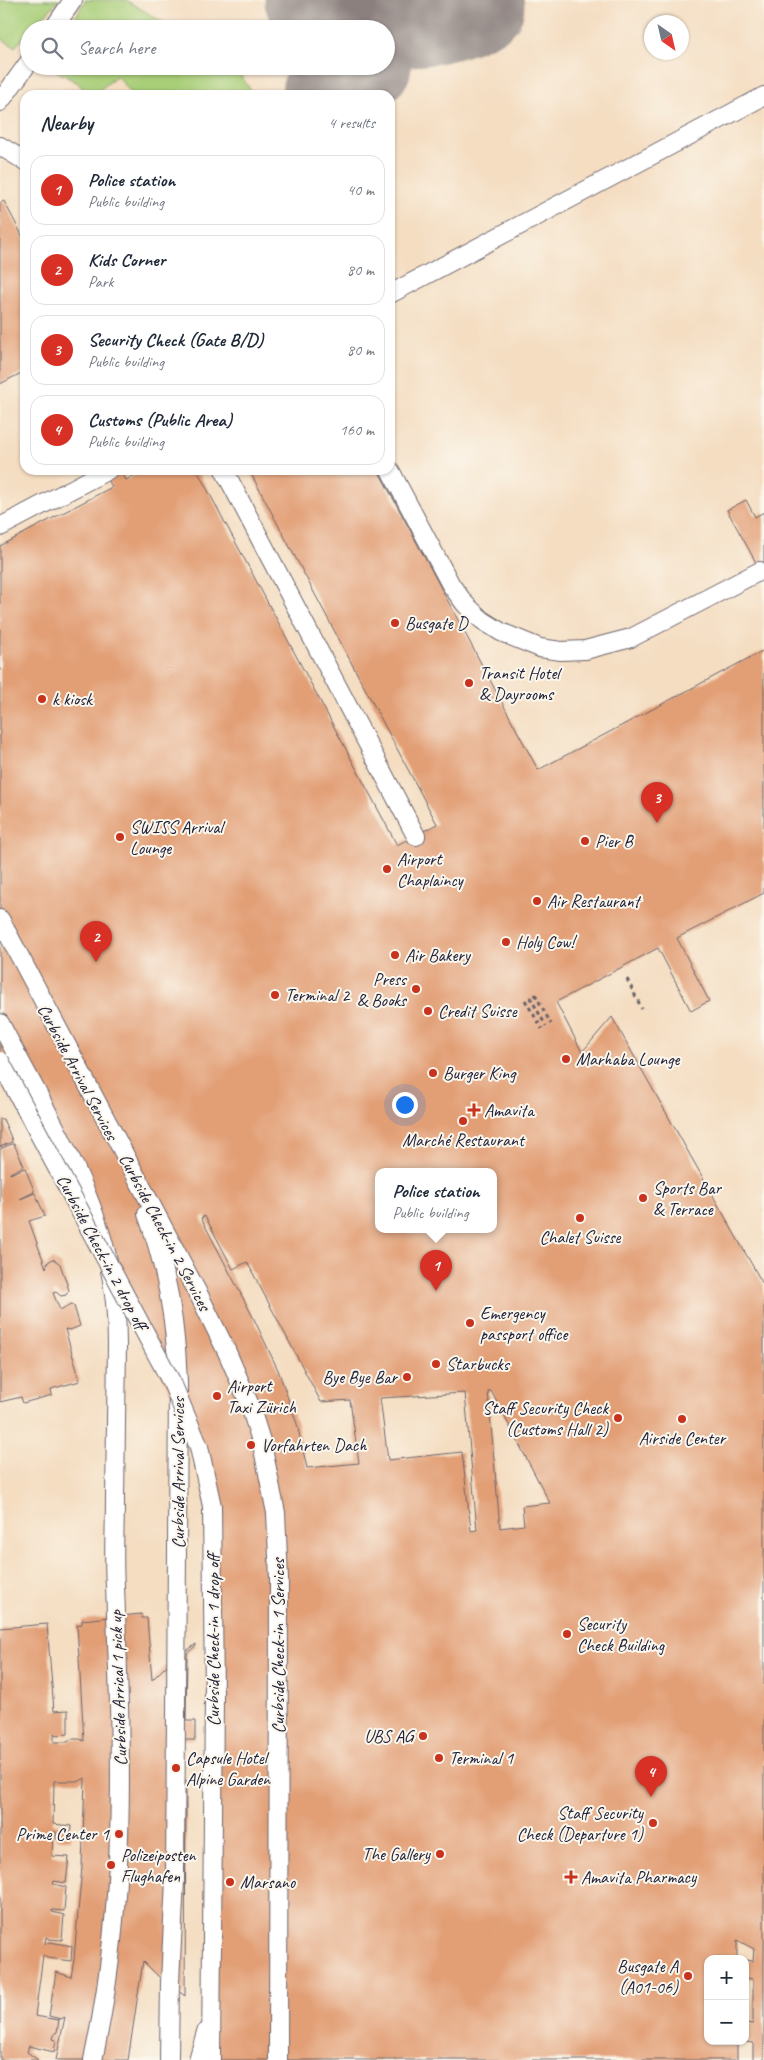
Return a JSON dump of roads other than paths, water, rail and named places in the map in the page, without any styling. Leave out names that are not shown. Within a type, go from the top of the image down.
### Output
[{"type":"lane","points":[[59,20],[73,0]]},
{"type":"lane","points":[[0,102],[20,74]]},
{"type":"lane","points":[[395,291],[764,96]]},
{"type":"lane","points":[[0,146],[20,159]]},
{"type":"lane","points":[[0,527],[99,475]]},
{"type":"lane","points":[[227,475],[416,836]]},
{"type":"lane","points":[[393,475],[451,585],[465,604],[482,620],[501,632],[540,648],[561,651],[585,650],[631,638],[760,570]]},
{"type":"lane","name":"Curbside Check-in 2 Services","points":[[0,919],[202,1299],[249,1403],[262,1444]]},
{"type":"lane","name":"Curbside Arrival Services","points":[[0,925],[126,1162],[152,1230],[163,1269],[172,1314],[177,1359],[178,1428],[175,1880],[170,1982],[170,2060]]},
{"type":"lane","name":"Curbside Arrical 1 pick up","points":[[0,1023],[73,1164],[91,1204],[109,1265],[115,1306],[117,1344],[114,1584],[121,1727],[120,1831],[115,1913],[99,2030]]},
{"type":"lane","name":"Curbside Check-in 2 drop off","points":[[0,1061],[173,1385],[199,1446]]},
{"type":"lane","name":"Curbside Check-in 1 Services","points":[[262,1444],[276,1513],[279,1579],[278,2060]]},
{"type":"lane","name":"Curbside Check-in 1 drop off","points":[[199,1446],[212,1506],[214,1714],[211,2021]]},
{"type":"lane","points":[[198,2060],[211,2021]]},
{"type":"lane","points":[[211,2021],[211,2060]]},
{"type":"lane","points":[[211,2021],[222,2060]]},
{"type":"lane","points":[[93,2060],[99,2030]]},
{"type":"lane","points":[[99,2030],[102,2060]]},
{"type":"place","name":"Busgate D","points":[[395,623]]},
{"type":"place","name":"Transit Hotel & Dayrooms","points":[[469,683]]},
{"type":"place","name":"k kiosk","points":[[42,699]]},
{"type":"place","name":"Security Check (Gate B/D)","points":[[657,823]]},
{"type":"place","name":"SWISS Arrival Lounge","points":[[120,837]]},
{"type":"place","name":"Pier B","points":[[585,841]]},
{"type":"place","name":"Airport Chaplaincy","points":[[387,869]]},
{"type":"place","name":"Air Restaurant","points":[[537,901]]},
{"type":"place","name":"Holy Cow!","points":[[506,942]]},
{"type":"place","name":"Air Bakery","points":[[395,955]]},
{"type":"place","name":"Kids Corner","points":[[96,962]]},
{"type":"place","name":"Press & Books","points":[[416,989]]},
{"type":"place","name":"Terminal 2","points":[[275,995]]},
{"type":"place","name":"Credit Suisse","points":[[428,1011]]},
{"type":"place","name":"Marhaba Lounge","points":[[566,1059]]},
{"type":"place","name":"Burger King","points":[[433,1073]]},
{"type":"place","name":"Amavita","points":[[474,1110]]},
{"type":"place","name":"Marché Restaurant","points":[[463,1121]]},
{"type":"place","name":"Sports Bar & Terrace","points":[[643,1198]]},
{"type":"place","name":"Chalet Suisse","points":[[580,1218]]},
{"type":"place","name":"Police station","points":[[436,1291]]},
{"type":"place","name":"Emergency passport office","points":[[470,1323]]},
{"type":"place","name":"Starbucks","points":[[436,1364]]},
{"type":"place","name":"Bye Bye Bar","points":[[407,1377]]},
{"type":"place","name":"Airport Taxi Zürich","points":[[217,1396]]},
{"type":"place","name":"Staff Security Check (Customs Hall 2)","points":[[618,1418]]},
{"type":"place","name":"Airside Center","points":[[682,1419]]},
{"type":"place","name":"Vorfahrten Dach","points":[[251,1445]]},
{"type":"place","name":"Security Check Building","points":[[567,1634]]},
{"type":"place","name":"UBS AG","points":[[423,1736]]},
{"type":"place","name":"Terminal 1","points":[[439,1758]]},
{"type":"place","name":"Capsule Hotel Alpine Garden","points":[[176,1768]]},
{"type":"place","name":"Customs (Public Area)","points":[[651,1797]]},
{"type":"place","name":"Staff Security Check (Departure 1)","points":[[653,1823]]},
{"type":"place","name":"Prime Center 1","points":[[119,1834]]},
{"type":"place","name":"The Gallery","points":[[440,1854]]},
{"type":"place","name":"Polizeiposten Flughafen","points":[[111,1865]]},
{"type":"place","name":"Amavita Pharmacy","points":[[571,1877]]},
{"type":"place","name":"Marsano","points":[[230,1882]]},
{"type":"place","name":"Busgate A (A01-06)","points":[[688,1976]]}]
